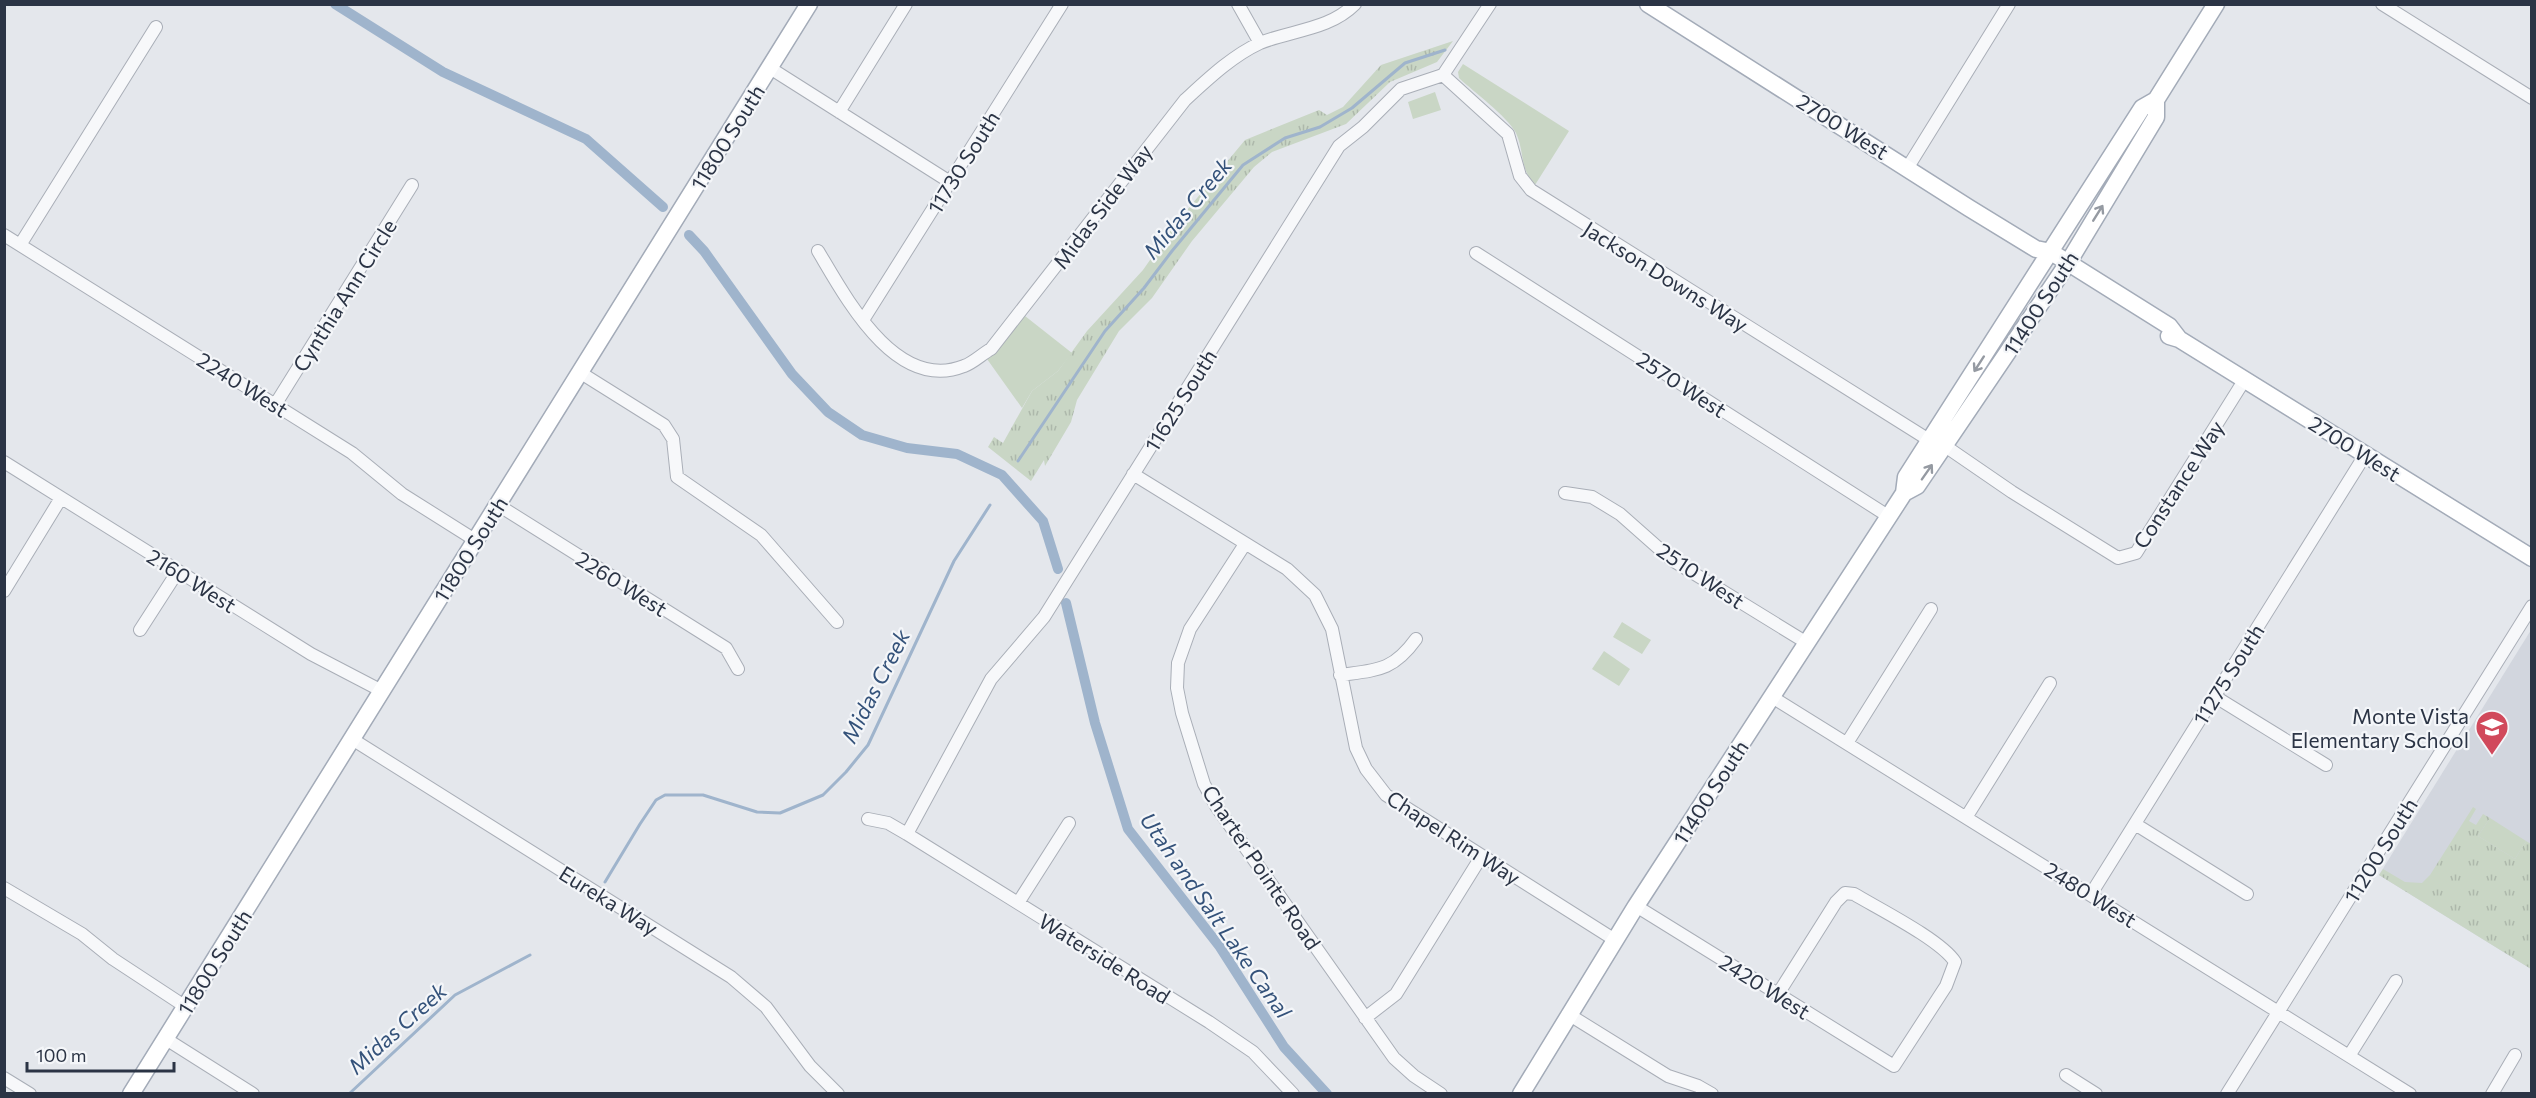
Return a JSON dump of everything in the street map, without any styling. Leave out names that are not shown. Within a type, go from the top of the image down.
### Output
[{"type":"main road","name":"11800 South","points":[[131,1094],[475,540],[581,374],[809,4]]},
{"type":"main road","name":"2700 West","points":[[1648,4],[2065,267],[2169,326],[2179,339],[2532,558]]},
{"type":"main road","name":"11400 South","points":[[1521,1094],[1636,906],[1888,516],[1904,493],[1917,486],[2065,267],[2156,117],[2157,100],[2216,4]]},
{"type":"main road","name":"11400 South","points":[[1904,493],[1906,477],[2044,254],[2142,108],[2157,100]]},
{"type":"street","points":[[839,112],[906,4]]},
{"type":"street","name":"11730 South","points":[[862,320],[1062,4]]},
{"type":"street","points":[[1238,4],[1260,44]]},
{"type":"street","name":"Midas Side Way","points":[[818,251],[847,300],[890,352],[917,366],[941,371],[964,366],[991,349],[1185,99],[1223,67],[1260,44],[1344,16],[1354,4]]},
{"type":"street","points":[[1443,75],[1490,4]]},
{"type":"street","points":[[1908,167],[2009,4]]},
{"type":"street","points":[[2382,4],[2532,98]]},
{"type":"street","points":[[20,245],[156,27]]},
{"type":"street","points":[[770,68],[951,182]]},
{"type":"street","name":"Jackson Downs Way","points":[[1443,75],[1508,134],[1520,176],[1531,190],[1929,440]]},
{"type":"street","name":"11625 South","points":[[907,834],[991,680],[1037,627],[1339,146],[1364,127],[1401,89],[1443,75]]},
{"type":"street","name":"Cynthia Ann Circle","points":[[275,405],[412,185]]},
{"type":"street","name":"2240 West","points":[[4,235],[352,453],[402,494],[475,540]]},
{"type":"street","name":"2570 West","points":[[1476,253],[1888,516]]},
{"type":"street","points":[[581,374],[664,425],[673,439],[677,477],[761,535],[837,622]]},
{"type":"street","name":"Constance Way","points":[[1945,446],[2012,492],[2118,558],[2136,554],[2245,380]]},
{"type":"street","name":"11275 South","points":[[2091,894],[2365,454]]},
{"type":"street","name":"2160 West","points":[[4,462],[310,654],[382,691]]},
{"type":"street","name":"Chapel Rim Way","points":[[1133,474],[1295,575],[1315,595],[1329,620],[1352,737],[1360,759],[1372,779],[1403,808],[1615,940]]},
{"type":"street","name":"2510 West","points":[[1565,493],[1592,497],[1620,514],[1672,560],[1807,643]]},
{"type":"street","points":[[4,591],[61,498]]},
{"type":"street","name":"2260 West","points":[[498,505],[726,648],[738,669]]},
{"type":"street","name":"Charter Pointe Road","points":[[1245,544],[1185,640],[1178,663],[1178,701],[1210,795],[1400,1065],[1441,1094]]},
{"type":"street","points":[[140,630],[178,571]]},
{"type":"street","name":"11200 South","points":[[2227,1094],[2532,606]]},
{"type":"street","points":[[1847,742],[1931,609]]},
{"type":"street","points":[[1340,675],[1382,669],[1392,665],[1402,657],[1416,639]]},
{"type":"street","points":[[1966,816],[2049,683]]},
{"type":"street","points":[[2214,696],[2326,765]]},
{"type":"street","name":"2480 West","points":[[1773,697],[2410,1094]]},
{"type":"street","name":"Eureka Way","points":[[352,739],[731,977],[766,1007],[810,1066],[838,1094]]},
{"type":"street","name":"Waterside Road","points":[[868,819],[888,823],[907,834],[1253,1052],[1293,1094]]},
{"type":"street","points":[[1018,903],[1069,823]]},
{"type":"street","points":[[2135,824],[2247,894]]},
{"type":"street","points":[[1365,1017],[1396,994],[1481,857]]},
{"type":"street","points":[[4,888],[82,934],[112,958],[186,1007]]},
{"type":"street","name":"2420 West","points":[[1636,906],[1894,1066],[1946,986],[1955,962],[1949,954],[1909,928],[1854,894],[1845,893],[1836,902],[1778,994]]},
{"type":"street","points":[[2349,1056],[2396,981]]},
{"type":"street","points":[[1568,1014],[1668,1076],[1698,1086],[1712,1094]]},
{"type":"street","points":[[166,1039],[253,1094]]},
{"type":"street","points":[[2492,1094],[2515,1055]]},
{"type":"street","points":[[2066,1075],[2096,1094]]},
{"type":"street","points":[[4,1078],[30,1094]]},
{"type":"shaded area","name":"Monte Vista Elementary School","points":[[2531,630],[2531,969],[2379,875]]},
{"type":"green space","points":[[1453,41],[1437,62],[1390,82],[1346,124],[1272,152],[1254,167],[1192,241],[1152,298],[1119,331],[1077,400],[1071,422],[1045,466],[1044,460],[1031,481],[988,447],[994,437],[1003,443],[1032,391],[1058,371],[1087,331],[1143,270],[1173,227],[1245,140],[1319,110],[1327,115],[1343,107],[1381,65]]},
{"type":"green space","points":[[1463,64],[1569,131],[1535,185],[1524,166],[1516,133],[1498,112],[1459,78],[1458,72]]},
{"type":"green space","points":[[1435,92],[1441,110],[1413,119],[1408,102]]},
{"type":"green space","points":[[1025,316],[1072,353],[1058,371],[1032,391],[1022,408],[987,359]]},
{"type":"green space","points":[[1622,622],[1651,640],[1642,654],[1613,637]]},
{"type":"green space","points":[[1604,651],[1630,669],[1619,686],[1592,669]]},
{"type":"green space","points":[[2473,807],[2476,809],[2469,821],[2476,825],[2483,814],[2490,818],[2478,836],[2515,859],[2526,841],[2531,844],[2531,969],[2379,875],[2383,869],[2405,882],[2422,883],[2430,875]]},
{"type":"green space","points":[[2490,818],[2526,841],[2515,859],[2478,836]]},
{"type":"waterway","name":"Utah and Salt Lake Canal","points":[[335,4],[443,72],[586,139],[663,207]]},
{"type":"waterway","name":"Midas Creek","points":[[1018,461],[1105,331],[1144,288],[1243,165],[1285,138],[1320,127],[1352,108],[1405,63],[1445,50]]},
{"type":"waterway","name":"Utah and Salt Lake Canal","points":[[689,235],[704,251],[792,374],[828,412],[862,435],[907,448],[957,454],[1002,475],[1043,521],[1058,569]]},
{"type":"waterway","name":"Midas Creek","points":[[605,882],[656,800],[665,795],[703,795],[757,812],[780,813],[823,795],[868,745],[954,561],[990,505]]},
{"type":"waterway","name":"Utah and Salt Lake Canal","points":[[1066,603],[1095,723],[1128,829],[1220,947],[1284,1047],[1327,1094]]},
{"type":"waterway","name":"Midas Creek","points":[[350,1093],[455,995],[530,955]]},
{"type":"place","name":"Monte Vista Elementary School","points":[[2492,756]]}]
